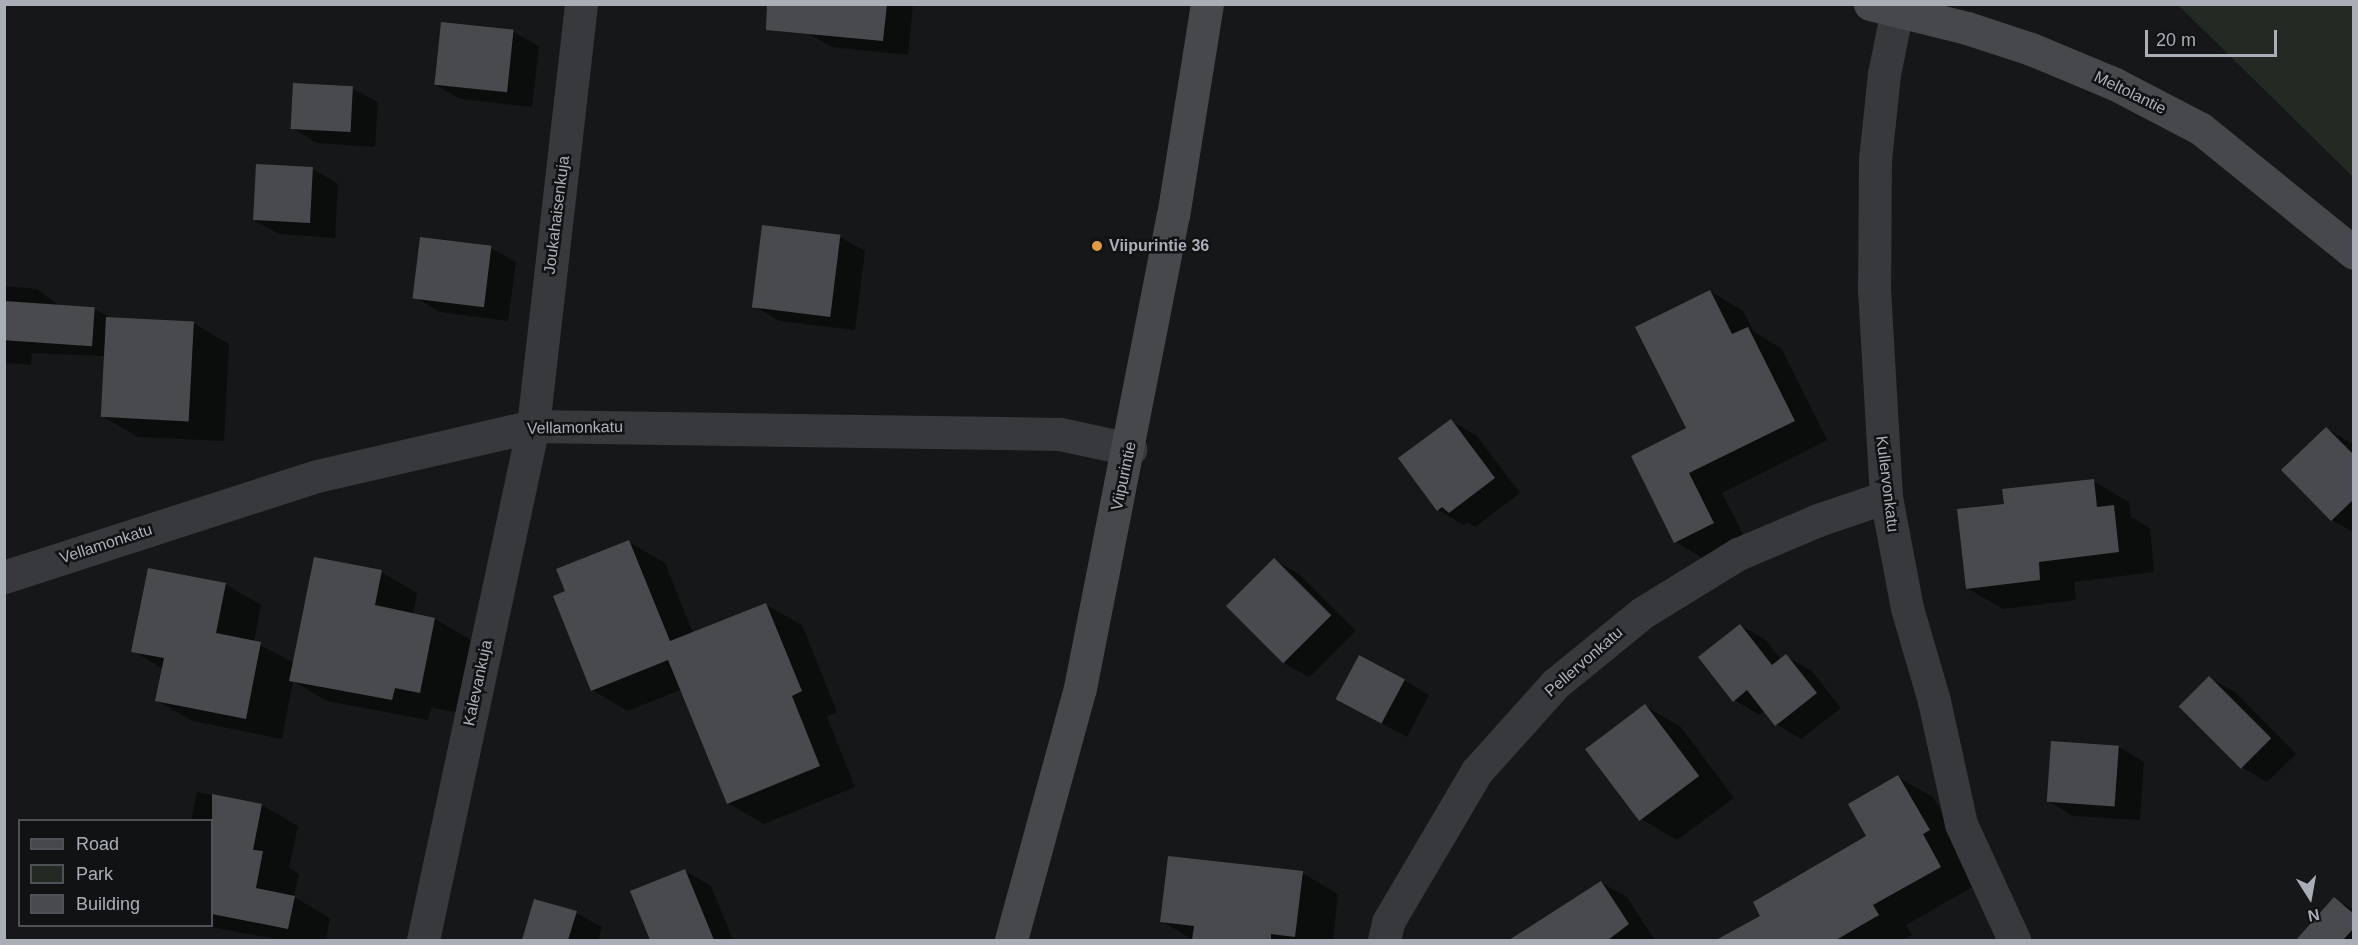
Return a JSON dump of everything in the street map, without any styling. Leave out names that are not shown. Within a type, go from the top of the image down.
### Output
[{"type":"main road","name":"Viipurintie","points":[[1011,940],[1080,688],[1130,449],[1173,216],[1207,4]]},
{"type":"main road","name":"Meltolantie","points":[[1883,7],[2031,49],[2115,84],[2201,129],[2354,253]]},
{"type":"street","name":"Joukahaisenkuja","points":[[533,426],[581,4]]},
{"type":"street","name":"Kullervonkatu","points":[[1883,7],[1884,74],[1875,159],[1875,322],[1886,497],[1907,609],[1934,701],[1961,824],[2014,940]]},
{"type":"street","name":"Vellamonkatu","points":[[4,576],[317,476],[533,426],[1060,434],[1130,449]]},
{"type":"street","name":"Kalevankuja","points":[[423,940],[533,426]]},
{"type":"street","name":"Pellervonkatu","points":[[1384,940],[1388,922],[1477,771],[1555,684],[1642,614],[1738,554],[1818,520],[1886,497]]},
{"type":"green space","points":[[2178,5],[2353,5],[2353,177]]},
{"type":"building","points":[[767,4],[887,4],[883,41],[766,30]]},
{"type":"building","points":[[441,22],[514,30],[507,92],[434,85]]},
{"type":"building","points":[[293,83],[353,86],[351,132],[291,129]]},
{"type":"building","points":[[256,164],[313,167],[310,223],[253,220]]},
{"type":"building","points":[[762,225],[840,235],[830,317],[752,307]]},
{"type":"building","points":[[420,237],[491,246],[484,307],[412,299]]},
{"type":"building","points":[[1710,290],[1732,334],[1748,327],[1795,421],[1689,473],[1714,523],[1674,543],[1631,456],[1686,428],[1635,327]]},
{"type":"building","points":[[4,301],[95,307],[92,346],[4,340]]},
{"type":"building","points":[[106,317],[194,322],[189,421],[101,417]]},
{"type":"building","points":[[1451,419],[1495,478],[1449,513],[1442,507],[1437,511],[1398,458]]},
{"type":"building","points":[[2326,427],[2354,455],[2354,499],[2331,521],[2281,470]]},
{"type":"building","points":[[2094,479],[2097,507],[2114,505],[2119,552],[2039,562],[2040,580],[1966,589],[1957,509],[2004,504],[2002,489]]},
{"type":"building","points":[[629,540],[670,641],[766,603],[802,691],[792,696],[820,766],[727,804],[668,660],[591,691],[553,596],[565,591],[556,569]]},
{"type":"building","points":[[314,557],[382,570],[375,605],[435,618],[420,693],[395,688],[392,700],[289,681]]},
{"type":"building","points":[[1274,558],[1331,615],[1283,663],[1226,606]]},
{"type":"building","points":[[148,568],[226,583],[216,633],[261,642],[246,719],[155,701],[164,658],[131,652]]},
{"type":"building","points":[[1740,624],[1772,665],[1786,654],[1817,693],[1775,726],[1747,690],[1733,702],[1698,657]]},
{"type":"building","points":[[1359,655],[1405,679],[1381,724],[1336,699]]},
{"type":"building","points":[[2209,676],[2271,738],[2241,769],[2179,706]]},
{"type":"building","points":[[1645,704],[1699,776],[1639,821],[1585,749]]},
{"type":"building","points":[[2051,741],[2119,746],[2115,807],[2047,802]]},
{"type":"building","points":[[1898,775],[1930,830],[1923,834],[1941,867],[1873,905],[1879,915],[1836,940],[1716,940],[1760,916],[1753,902],[1866,836],[1848,804]]},
{"type":"building","points":[[212,794],[262,804],[253,850],[263,851],[256,888],[295,896],[288,929],[213,914]]},
{"type":"building","points":[[1168,856],[1303,871],[1295,937],[1271,934],[1271,940],[1192,940],[1194,926],[1160,922]]},
{"type":"building","points":[[685,869],[714,940],[650,940],[630,891]]},
{"type":"building","points":[[1601,881],[1629,924],[1608,940],[1509,940]]},
{"type":"building","points":[[2334,897],[2354,914],[2354,928],[2343,940],[2296,940]]},
{"type":"building","points":[[534,899],[577,911],[568,940],[522,940]]},
{"type":"place","name":"Viipurintie 36","points":[[1097,246]]}]
